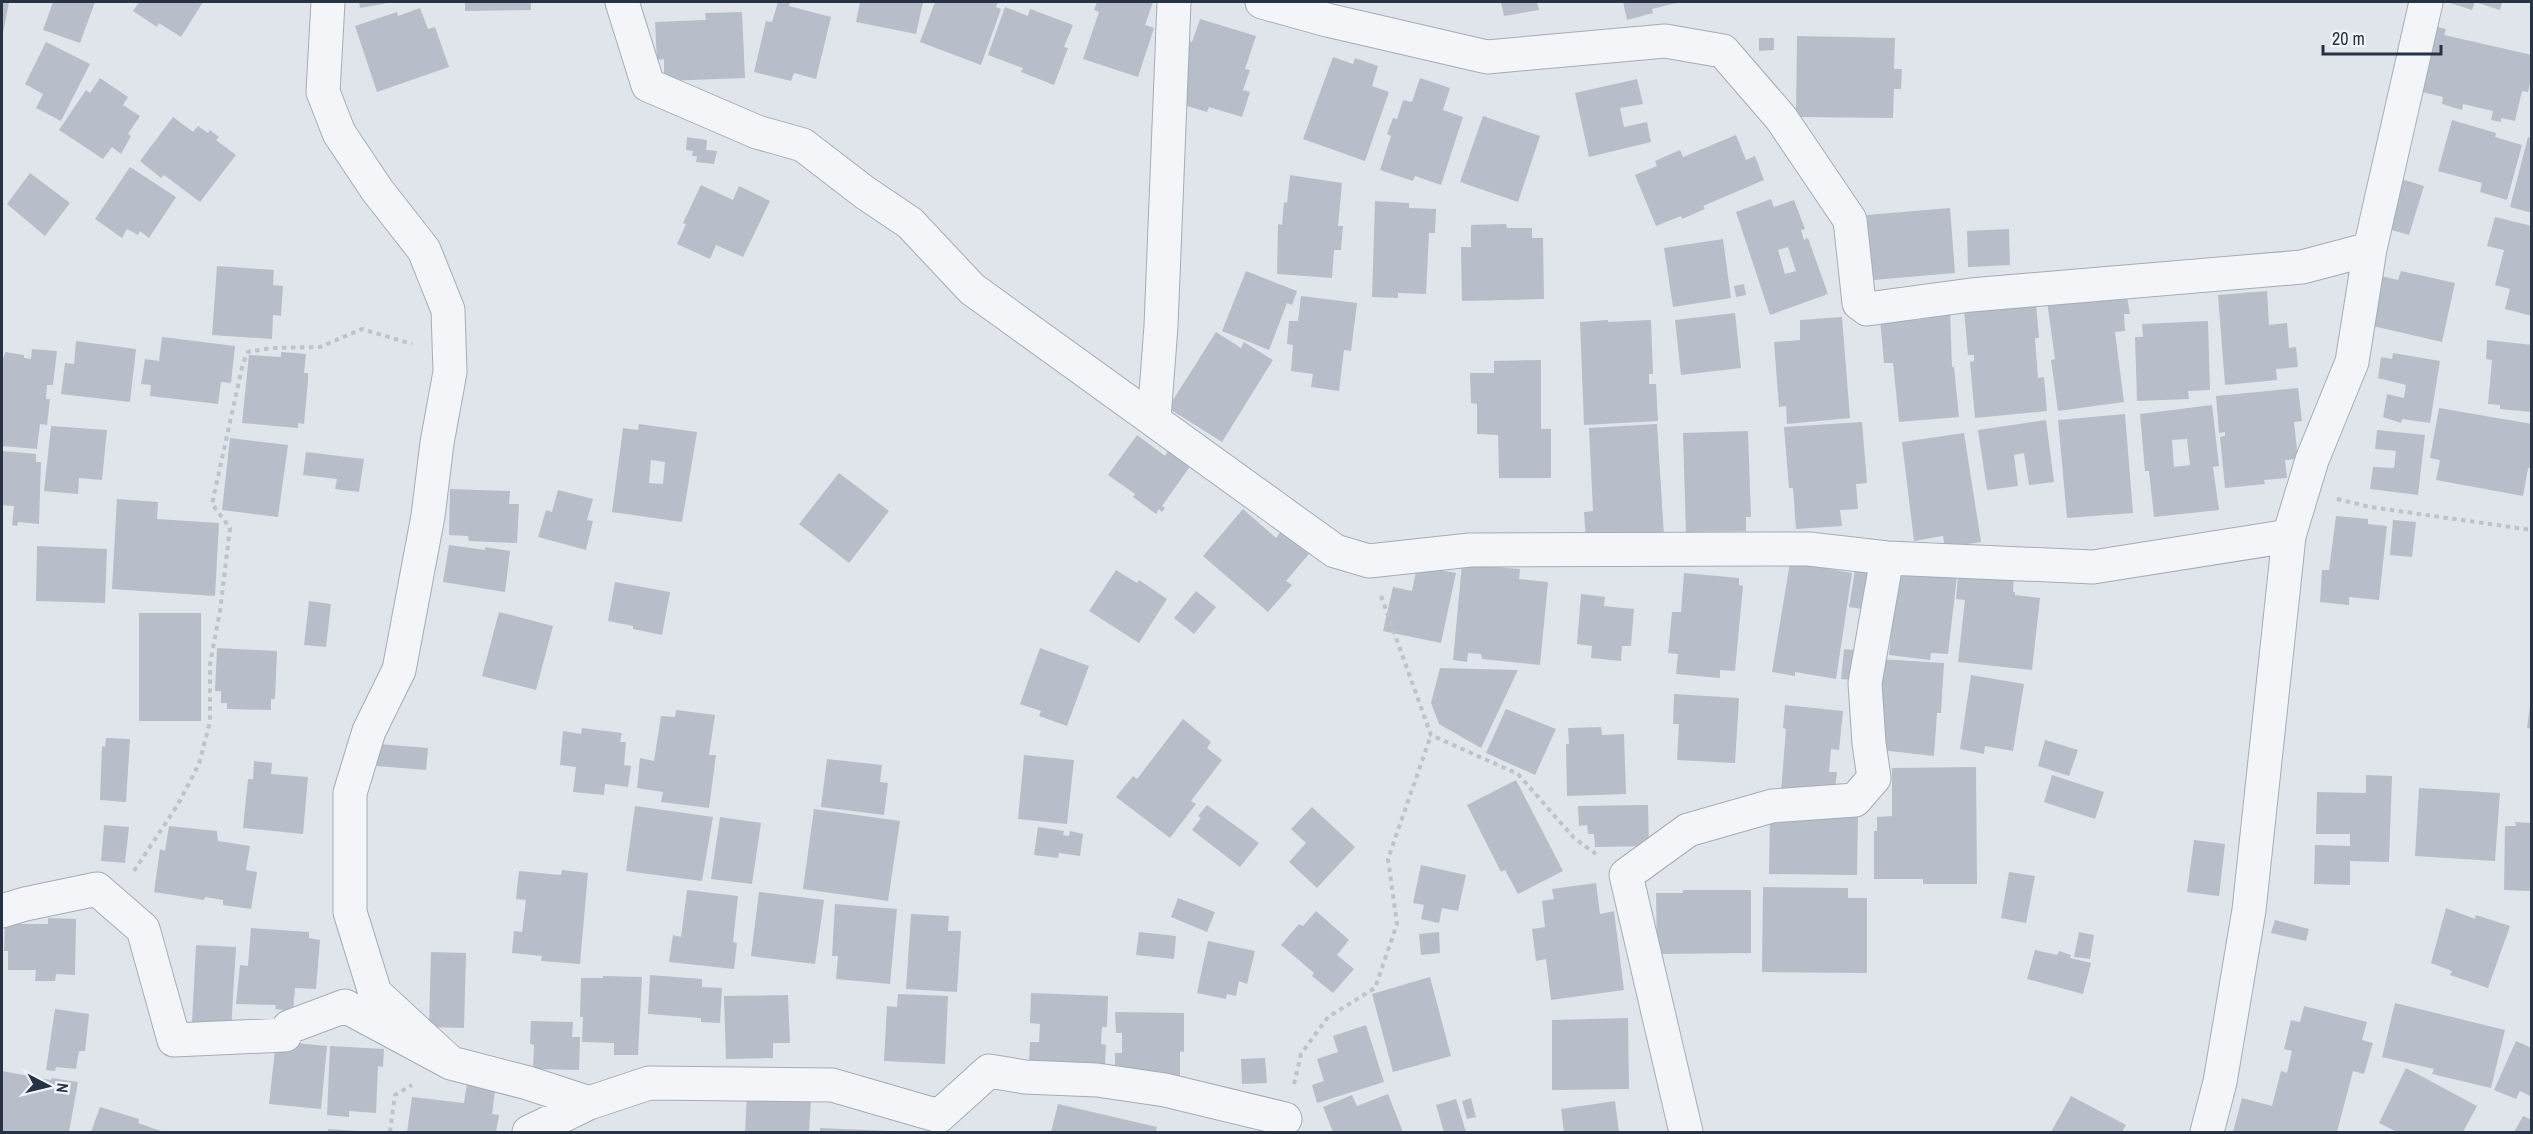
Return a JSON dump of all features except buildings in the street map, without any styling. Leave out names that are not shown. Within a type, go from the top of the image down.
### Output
[{"type":"street","points":[[328,2],[323,92],[339,134],[377,190],[424,250],[448,310],[450,372],[437,443],[428,516],[399,670],[369,731],[350,793],[350,912],[375,993],[452,1062]]},
{"type":"street","points":[[622,2],[648,85],[758,132],[803,145],[864,192],[910,223],[972,288],[1335,551],[1369,561],[1470,550],[1809,549],[1887,558],[2092,567],[2289,536]]},
{"type":"street","points":[[1154,419],[1161,326],[1174,2]]},
{"type":"street","points":[[1262,2],[1327,20],[1487,57],[1665,41],[1724,51],[1781,118],[1850,220],[1859,303],[1867,309],[1994,292],[2302,267],[2370,249]]},
{"type":"street","points":[[2207,1132],[2220,1083],[2249,910],[2289,536],[2312,460],[2352,362],[2370,249],[2426,2]]},
{"type":"street","points":[[1686,1132],[1626,875],[1688,830],[1772,806],[1855,800],[1874,778],[1865,683],[1887,558]]},
{"type":"street","points":[[2,911],[97,889],[142,929],[174,1040],[285,1035],[289,1027],[345,1006],[452,1062],[589,1102]]},
{"type":"street","points":[[529,1132],[589,1102],[649,1083],[832,1085],[939,1116],[989,1071],[1025,1077],[1097,1080],[1165,1090],[1285,1119]]},
{"type":"path","points":[[97,889],[129,879],[177,806],[199,764],[210,722],[210,664],[220,610],[230,528],[212,504],[243,363],[248,352],[272,348],[320,347],[362,329],[426,349],[449,341]]},
{"type":"path","points":[[2303,490],[2370,507],[2532,530]]},
{"type":"path","points":[[1285,1119],[1301,1054],[1328,1017],[1375,988],[1397,924],[1388,859],[1431,735],[1369,561]]},
{"type":"path","points":[[1431,735],[1518,774],[1574,838],[1626,875]]},
{"type":"path","points":[[390,1132],[395,1095],[452,1062]]}]
